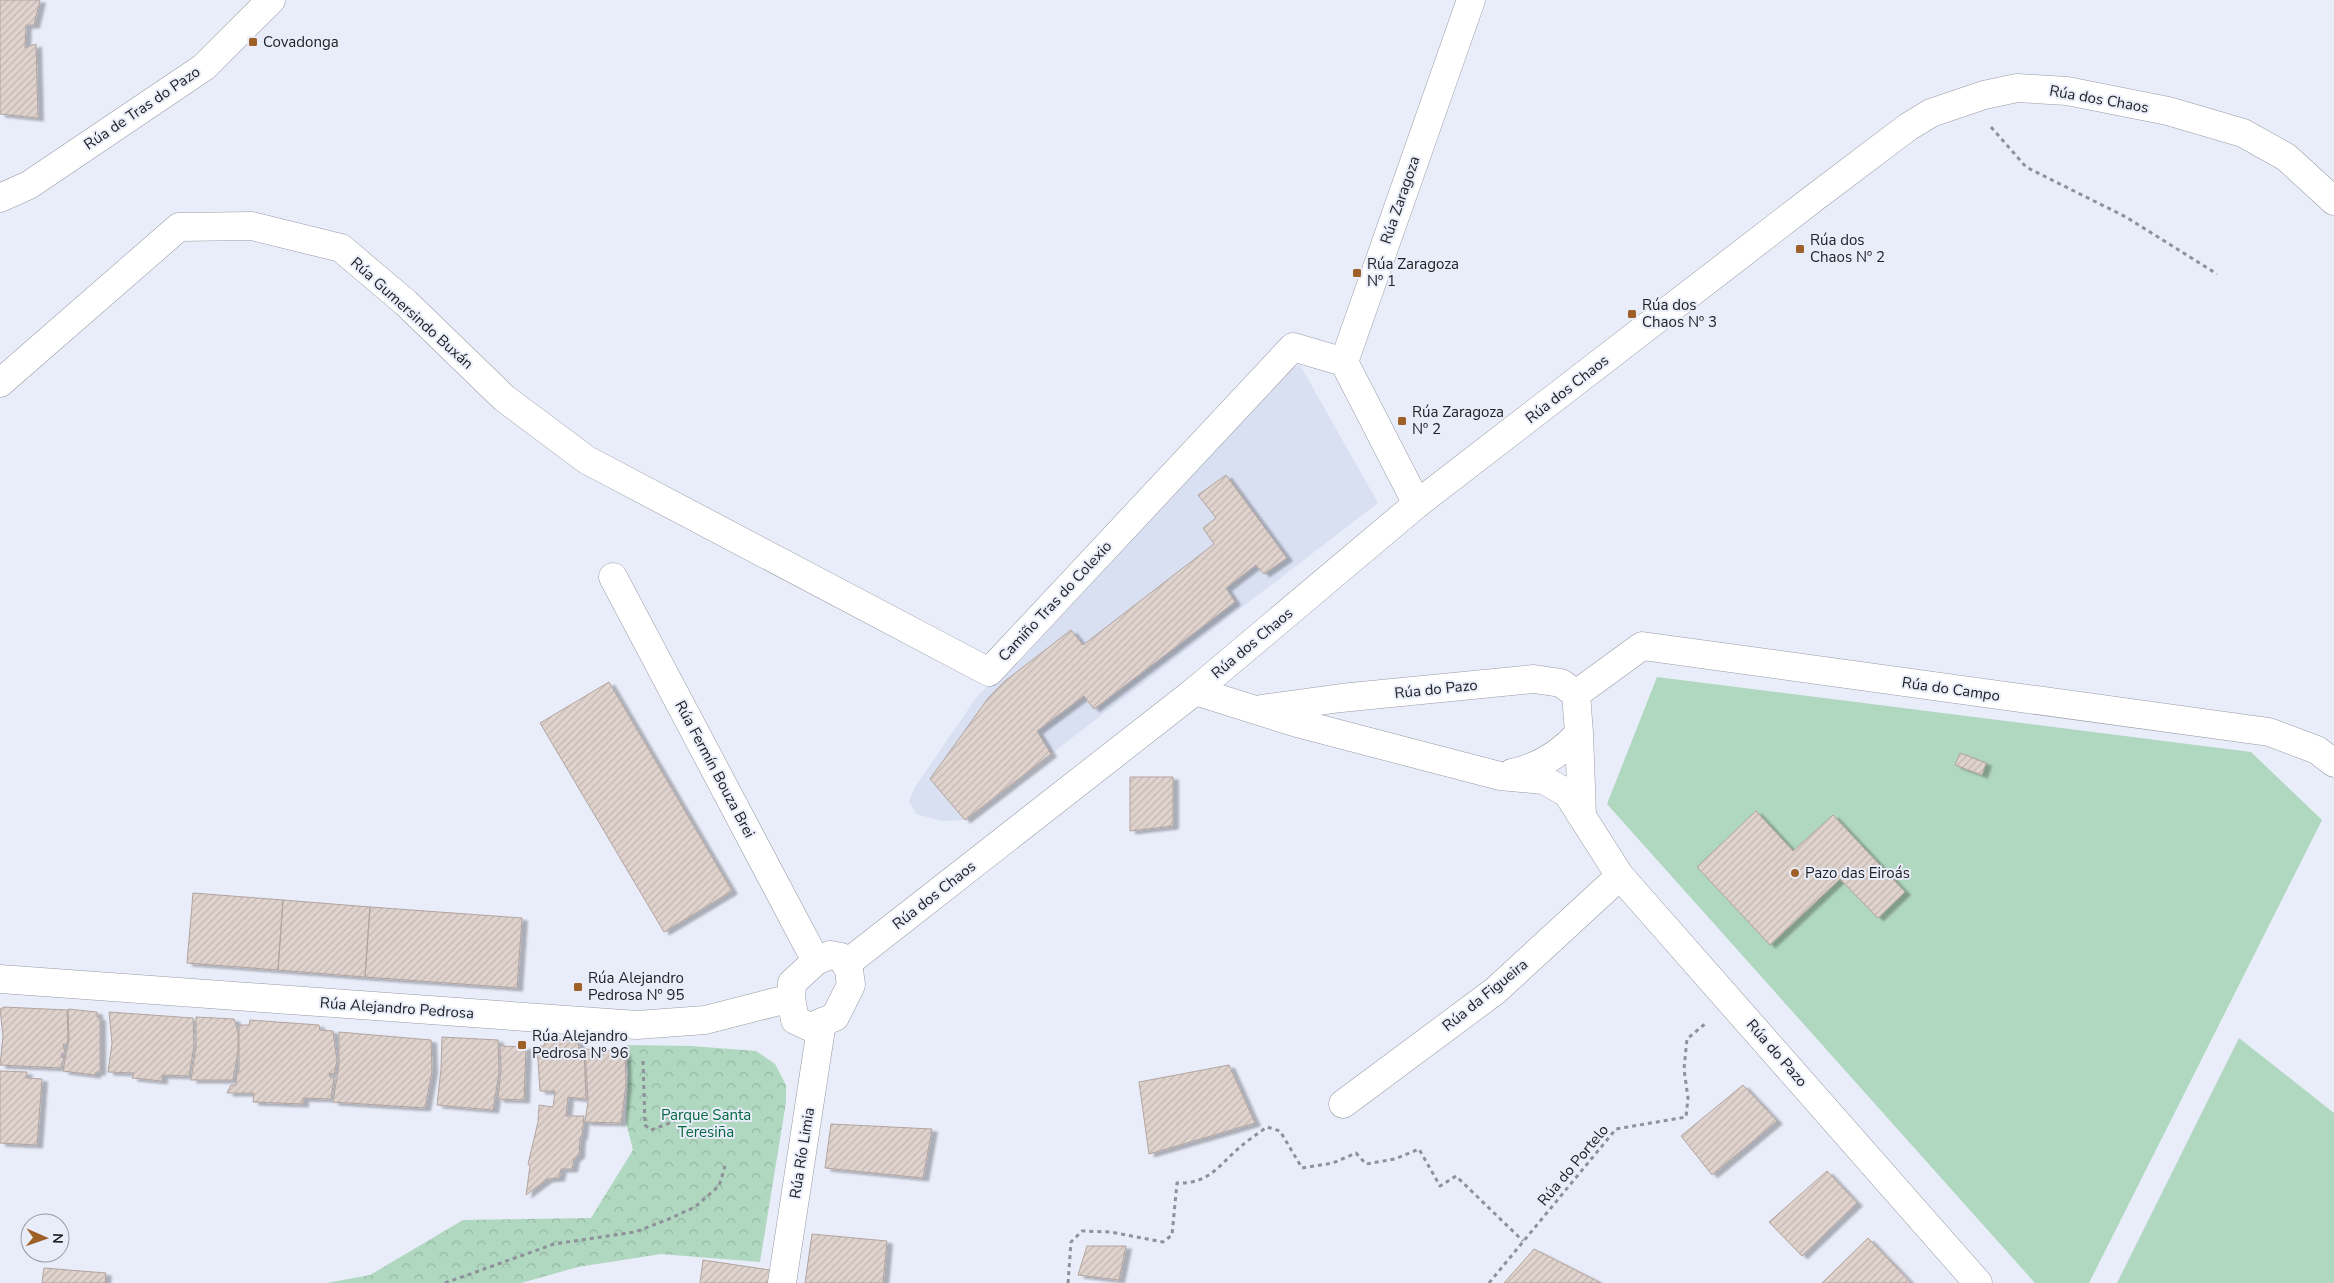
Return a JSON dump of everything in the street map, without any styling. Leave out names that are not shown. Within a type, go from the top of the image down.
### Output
[{"type":"street","name":"Rúa de Tras do Pazo","points":[[0,198],[29,185],[204,67],[271,0]]},
{"type":"street","name":"Rúa Zaragoza","points":[[1344,362],[1471,0]]},
{"type":"street","name":"Rúa dos Chaos","points":[[846,964],[1195,691],[1417,504],[1908,127],[1931,113],[1968,100],[2017,88],[2058,90],[2168,111],[2243,133],[2286,157],[2334,200]]},
{"type":"street","name":"Rúa Gumersindo Buxán","points":[[0,384],[179,227],[252,226],[341,248],[406,303],[504,398],[587,460]]},
{"type":"street","name":"Camiño Tras do Colexio","points":[[587,460],[989,672],[1293,347],[1344,362]]},
{"type":"street","points":[[1344,362],[1417,504]]},
{"type":"street","name":"Rúa Fermín Bouza Brei","points":[[613,577],[816,961]]},
{"type":"street","name":"Rúa do Campo","points":[[1576,694],[1642,646],[2269,732],[2317,750],[2334,763]]},
{"type":"street","name":"Rúa do Pazo","points":[[1255,710],[1341,698],[1534,679],[1561,683],[1576,694]]},
{"type":"street","name":"Rúa do Pazo","points":[[1195,691],[1297,723],[1500,776],[1544,780],[1567,792],[1620,876],[1978,1283]]},
{"type":"street","points":[[1576,694],[1582,817]]},
{"type":"street","name":"Rúa do Pazo","points":[[1500,776],[1534,768],[1568,746],[1579,733]]},
{"type":"street","name":"Rúa da Figueira","points":[[1342,1104],[1495,992],[1620,876]]},
{"type":"street","points":[[830,956],[841,957],[846,964],[849,970],[851,985],[835,1017],[810,1027],[795,1020],[791,998],[792,983],[816,961],[830,956]]},
{"type":"street","name":"Rúa Alejandro Pedrosa","points":[[0,979],[637,1025],[705,1020],[791,998]]},
{"type":"street","name":"Rúa Río Limia","points":[[782,1283],[822,1022]]},
{"type":"path","points":[[1968,100],[2026,167],[2126,217],[2217,274]]},
{"type":"path","name":"Rúa do Portelo","points":[[1489,1283],[1616,1129],[1686,1117],[1688,1098],[1684,1069],[1686,1039],[1732,1002]]},
{"type":"path","points":[[643,1061],[645,1125],[651,1130],[675,1121]]},
{"type":"path","points":[[1068,1283],[1071,1242],[1082,1231],[1111,1232],[1163,1242],[1172,1236],[1177,1183],[1192,1184],[1214,1173],[1238,1148],[1267,1127],[1280,1131],[1302,1168],[1333,1163],[1356,1154],[1366,1164],[1395,1159],[1419,1149],[1440,1186],[1456,1176],[1523,1241]]},
{"type":"path","points":[[445,1283],[554,1244],[635,1232],[669,1219],[695,1207],[719,1186],[724,1166]]},
{"type":"shaded area","points":[[1300,365],[1378,503],[965,820],[942,821],[916,814],[909,801],[915,787],[976,698],[1283,372]]},
{"type":"green space","points":[[1657,677],[2251,752],[2322,820],[2089,1283],[2035,1283],[1607,804]]},
{"type":"green space","points":[[2239,1038],[2334,1113],[2334,1283],[2117,1283]]},
{"type":"green space","name":"Parque Santa Teresiña","points":[[626,1045],[691,1046],[756,1051],[775,1064],[786,1085],[786,1102],[760,1262],[661,1254],[578,1267],[521,1283],[327,1283],[370,1275],[463,1220],[591,1218],[633,1150],[626,1122],[628,1073]]},
{"type":"building","points":[[0,0],[40,0],[34,25],[26,25],[25,48],[36,44],[38,118],[0,114]]},
{"type":"building","points":[[1226,475],[1287,558],[1264,574],[1256,565],[1226,588],[1235,602],[1094,709],[1084,696],[1037,731],[1051,754],[965,820],[930,779],[989,697],[1005,681],[1071,630],[1083,645],[1214,544],[1203,528],[1216,518],[1198,495]]},
{"type":"building","points":[[609,682],[732,891],[664,932],[540,723]]},
{"type":"building","points":[[1960,753],[1986,763],[1982,775],[1955,765]]},
{"type":"building","points":[[1130,777],[1173,777],[1173,826],[1130,831]]},
{"type":"building","name":"Pazo das Eiroás","points":[[1756,811],[1793,851],[1833,815],[1905,892],[1878,918],[1840,879],[1770,945],[1697,867]]},
{"type":"building","points":[[193,893],[283,900],[278,970],[187,963]]},
{"type":"building","points":[[283,900],[370,907],[365,977],[278,970]]},
{"type":"building","points":[[370,907],[522,918],[517,988],[365,977]]},
{"type":"building","points":[[4,1007],[67,1010],[68,1036],[67,1045],[63,1044],[65,1053],[62,1053],[61,1057],[64,1058],[61,1068],[0,1065],[3,1036],[0,1009]]},
{"type":"building","points":[[68,1009],[97,1012],[97,1017],[100,1018],[100,1072],[96,1072],[95,1075],[63,1071],[69,1039]]},
{"type":"building","points":[[109,1012],[193,1018],[194,1046],[189,1076],[162,1075],[162,1081],[132,1078],[134,1073],[108,1072],[112,1043]]},
{"type":"building","points":[[196,1017],[234,1019],[238,1032],[238,1051],[233,1080],[191,1080],[196,1047]]},
{"type":"building","points":[[250,1020],[319,1025],[320,1030],[333,1031],[337,1061],[334,1074],[329,1073],[330,1077],[334,1077],[331,1099],[303,1098],[303,1104],[253,1102],[254,1093],[227,1093],[231,1085],[236,1085],[237,1072],[239,1072],[239,1025],[249,1025]]},
{"type":"building","points":[[339,1032],[431,1040],[432,1071],[425,1108],[333,1102],[339,1065]]},
{"type":"building","points":[[442,1037],[498,1040],[499,1072],[493,1110],[437,1105]]},
{"type":"building","points":[[545,1039],[578,1041],[579,1049],[584,1049],[586,1099],[568,1097],[566,1116],[584,1116],[582,1135],[579,1155],[574,1159],[572,1169],[561,1169],[559,1178],[547,1179],[526,1195],[530,1166],[528,1164],[538,1122],[539,1105],[553,1107],[555,1091],[540,1091],[537,1046],[544,1046]]},
{"type":"building","points":[[500,1046],[526,1047],[524,1100],[498,1099],[501,1070]]},
{"type":"building","points":[[585,1049],[625,1052],[626,1085],[621,1123],[585,1122],[588,1101]]},
{"type":"building","points":[[1229,1065],[1255,1123],[1149,1154],[1139,1082]]},
{"type":"building","points":[[0,1071],[27,1072],[26,1078],[42,1079],[37,1145],[0,1143]]},
{"type":"building","points":[[1743,1085],[1777,1121],[1712,1175],[1681,1136]]},
{"type":"building","points":[[831,1124],[932,1129],[923,1178],[825,1168]]},
{"type":"building","points":[[1827,1171],[1857,1203],[1802,1256],[1769,1222]]},
{"type":"building","points":[[812,1234],[887,1241],[883,1283],[805,1283]]},
{"type":"building","points":[[1868,1238],[1911,1283],[1822,1283]]},
{"type":"building","points":[[1087,1246],[1126,1246],[1119,1280],[1078,1275]]},
{"type":"building","points":[[1534,1249],[1601,1283],[1504,1283]]},
{"type":"building","points":[[703,1260],[770,1270],[769,1283],[700,1283]]},
{"type":"building","points":[[44,1268],[106,1273],[105,1283],[42,1283]]},
{"type":"place","name":"Covadonga","points":[[253,42]]},
{"type":"place","name":"Rúa dos Chaos Nº 2","points":[[1800,249]]},
{"type":"place","name":"Rúa Zaragoza Nº 1","points":[[1357,273]]},
{"type":"place","name":"Rúa dos Chaos Nº 3","points":[[1632,314]]},
{"type":"place","name":"Rúa Zaragoza Nº 2","points":[[1402,421]]},
{"type":"place","name":"Pazo das Eiroás","points":[[1795,873]]},
{"type":"place","name":"Rúa Alejandro Pedrosa Nº 95","points":[[578,987]]},
{"type":"place","name":"Rúa Alejandro Pedrosa Nº 96","points":[[522,1045]]}]
